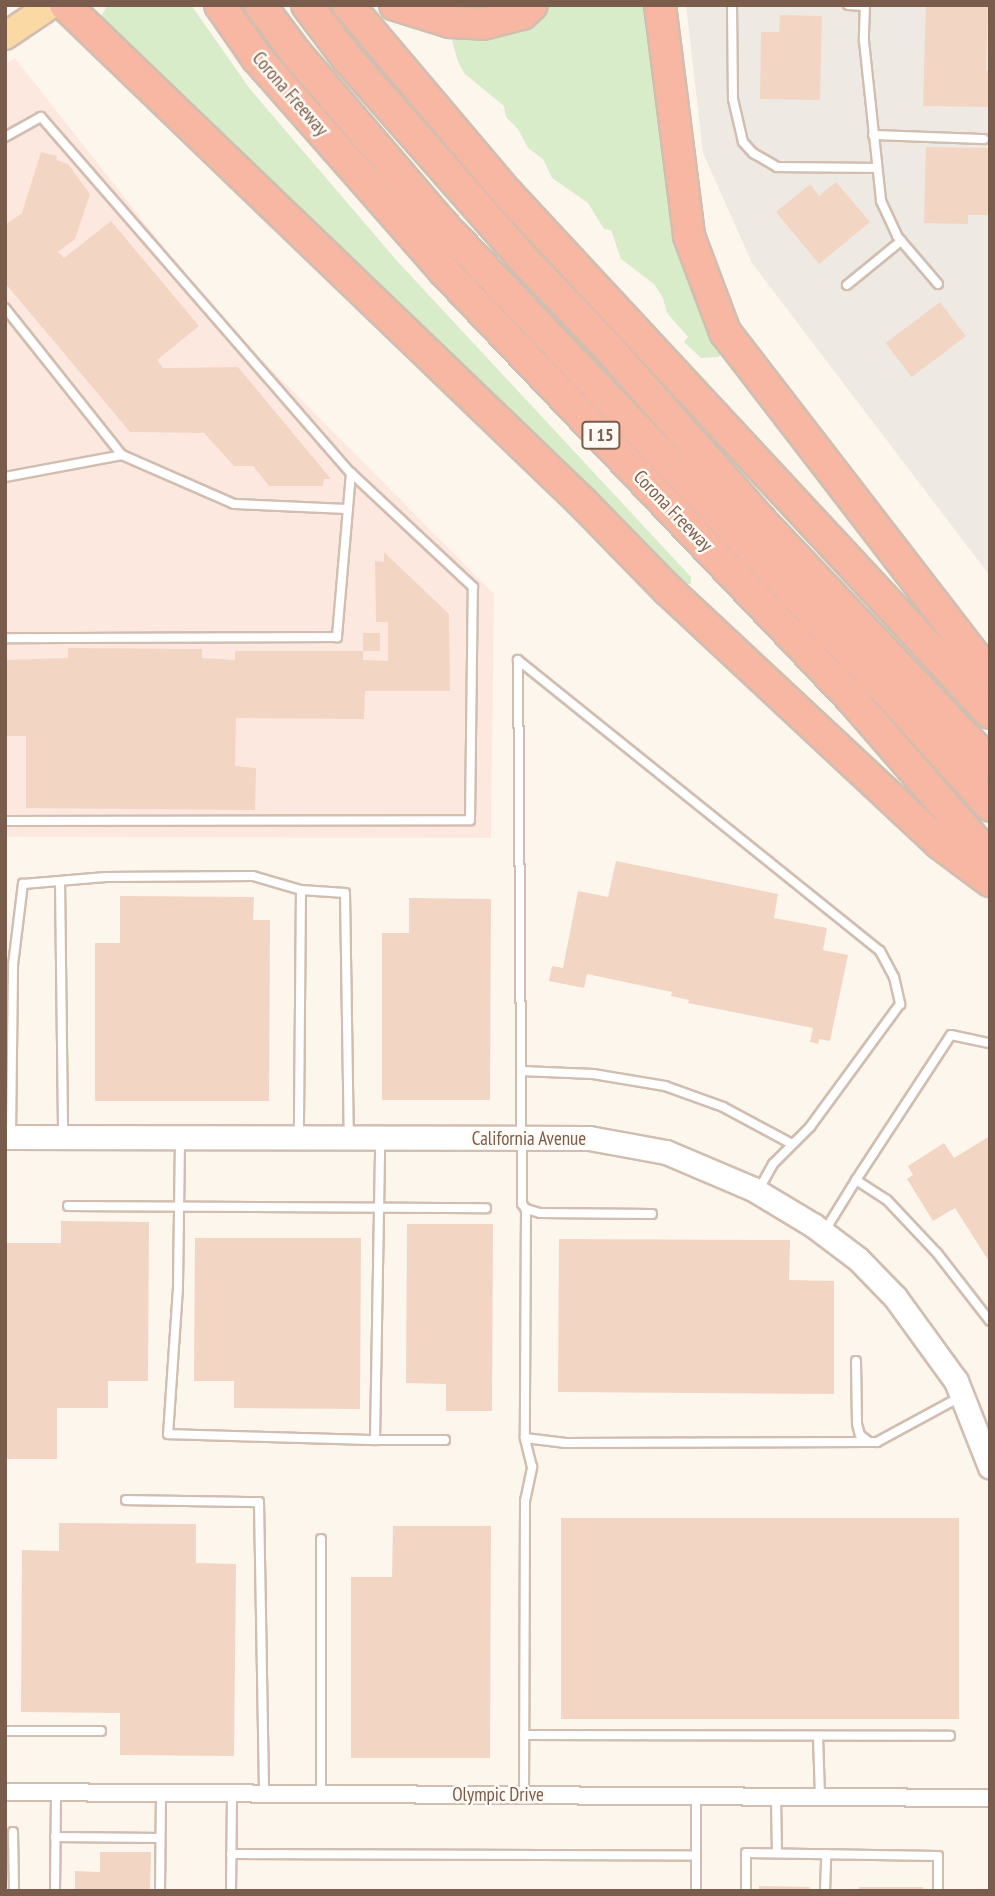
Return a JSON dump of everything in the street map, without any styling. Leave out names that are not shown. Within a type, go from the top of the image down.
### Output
[{"type":"highway","points":[[65,5],[582,502],[669,591],[939,843],[990,881]]},
{"type":"highway","name":"Corona Freeway","points":[[220,5],[257,58],[444,271],[852,699],[990,858]]},
{"type":"highway","points":[[260,5],[295,52],[442,223],[895,700],[990,806]]},
{"type":"highway","points":[[307,5],[347,58],[520,255],[605,344],[760,520],[990,763]]},
{"type":"highway","points":[[348,5],[508,194],[990,713]]},
{"type":"highway","points":[[395,5],[450,22],[483,24],[522,14],[532,5]]},
{"type":"highway","points":[[660,5],[689,236],[725,332],[990,676]]},
{"type":"main road","points":[[5,36],[51,5]]},
{"type":"main road","name":"California Avenue","points":[[8,1137],[589,1138],[666,1152],[757,1191],[824,1233],[858,1259],[895,1297],[926,1335],[962,1395],[990,1467]]},
{"type":"street","name":"Olympic Drive","points":[[5,1792],[990,1798]]},
{"type":"lane","points":[[732,5],[733,99],[743,142],[753,153],[777,166],[877,168]]},
{"type":"lane","points":[[848,5],[865,6],[864,41],[881,201],[901,241],[938,284]]},
{"type":"lane","points":[[5,137],[41,117],[351,472],[473,587],[470,820],[5,821]]},
{"type":"lane","points":[[873,135],[984,139]]},
{"type":"lane","points":[[847,285],[901,241]]},
{"type":"lane","points":[[5,308],[122,455],[234,504],[348,509]]},
{"type":"lane","points":[[5,477],[122,455]]},
{"type":"lane","points":[[5,638],[337,637],[351,472]]},
{"type":"lane","points":[[652,1214],[540,1213],[526,1209],[522,1204],[518,660],[869,943],[885,960],[894,978],[900,1004],[810,1127],[774,1164],[757,1191]]},
{"type":"lane","points":[[8,1137],[13,965],[23,884],[106,877],[253,876],[300,890],[345,894],[349,1139]]},
{"type":"lane","points":[[60,881],[64,1137]]},
{"type":"lane","points":[[299,1138],[300,890]]},
{"type":"lane","points":[[824,1233],[951,1035],[990,1043]]},
{"type":"lane","points":[[522,1071],[593,1074],[665,1086],[723,1107],[792,1144]]},
{"type":"lane","points":[[180,1138],[178,1288],[168,1434],[445,1440]]},
{"type":"lane","points":[[375,1440],[380,1139]]},
{"type":"lane","points":[[856,1180],[895,1209],[937,1253],[990,1321]]},
{"type":"lane","points":[[68,1206],[486,1208]]},
{"type":"lane","points":[[524,1796],[525,1501],[531,1467],[525,1438],[526,1209]]},
{"type":"lane","points":[[856,1361],[857,1424],[860,1435],[869,1442]]},
{"type":"lane","points":[[525,1438],[564,1443],[877,1442],[962,1395]]},
{"type":"lane","points":[[126,1500],[259,1502],[264,1794]]},
{"type":"lane","points":[[321,1539],[321,1794]]},
{"type":"lane","points":[[5,1731],[102,1731]]},
{"type":"lane","points":[[524,1735],[950,1736]]},
{"type":"lane","points":[[818,1736],[820,1797]]},
{"type":"lane","points":[[55,1891],[56,1792]]},
{"type":"lane","points":[[160,1891],[161,1793]]},
{"type":"lane","points":[[231,1891],[232,1793]]},
{"type":"lane","points":[[695,1796],[695,1891]]},
{"type":"lane","points":[[776,1797],[777,1853]]},
{"type":"lane","points":[[13,1832],[14,1891]]},
{"type":"lane","points":[[55,1837],[160,1838]]},
{"type":"lane","points":[[746,1891],[746,1853],[938,1856],[938,1891]]},
{"type":"lane","points":[[232,1854],[695,1856]]},
{"type":"lane","points":[[825,1854],[825,1891]]},
{"type":"shaded area","points":[[686,5],[990,5],[990,576],[752,263],[703,153]]},
{"type":"shaded area","points":[[15,58],[176,263],[258,356],[494,594],[491,838],[5,837],[5,64]]},
{"type":"green space","points":[[107,5],[191,5],[250,89],[398,262],[691,577],[691,584],[681,584],[105,27],[101,17]]},
{"type":"green space","points":[[549,5],[647,5],[677,235],[692,288],[710,330],[724,350],[719,357],[701,358],[684,342],[688,337],[667,313],[663,298],[654,284],[621,259],[611,230],[604,229],[588,203],[552,178],[543,159],[528,148],[518,129],[506,117],[504,106],[465,74],[458,62],[452,40],[499,32],[534,18]]},
{"type":"building","points":[[926,5],[988,5],[986,71],[990,71],[990,107],[923,106]]},
{"type":"building","points":[[780,15],[822,16],[820,100],[760,99],[761,32],[779,32]]},
{"type":"building","points":[[926,147],[990,148],[990,215],[968,215],[968,224],[924,223]]},
{"type":"building","points":[[41,152],[57,156],[56,160],[68,164],[90,194],[75,239],[58,252],[64,258],[111,221],[199,326],[157,360],[163,368],[238,367],[331,479],[324,479],[323,486],[269,486],[253,466],[234,466],[204,433],[130,432],[5,283],[5,225],[22,213]]},
{"type":"building","points":[[836,182],[870,222],[819,264],[776,212],[810,184],[819,196]]},
{"type":"building","points":[[940,302],[966,336],[912,377],[886,343]]},
{"type":"building","points":[[384,552],[449,614],[450,691],[365,691],[364,719],[236,718],[235,766],[256,768],[255,810],[26,808],[26,736],[5,736],[5,660],[68,658],[68,648],[202,649],[202,658],[235,660],[235,651],[363,651],[363,660],[388,661],[388,622],[376,622],[375,561],[384,562]]},
{"type":"building","points":[[363,633],[380,633],[380,651],[363,651]]},
{"type":"building","points":[[616,861],[778,894],[774,918],[827,928],[823,950],[848,955],[830,1041],[819,1039],[818,1044],[810,1042],[813,1028],[688,1003],[689,1000],[671,996],[672,992],[587,974],[584,988],[549,981],[552,966],[563,968],[578,891],[608,897]]},
{"type":"building","points":[[120,896],[254,897],[253,920],[270,920],[269,1101],[95,1101],[95,943],[120,943]]},
{"type":"building","points":[[409,898],[491,899],[490,1100],[382,1100],[382,933],[409,933]]},
{"type":"building","points":[[990,1136],[990,1263],[955,1208],[933,1221],[907,1179],[913,1175],[908,1166],[944,1143],[954,1158]]},
{"type":"building","points":[[61,1221],[149,1222],[148,1381],[108,1381],[108,1408],[57,1408],[57,1459],[5,1459],[5,1243],[61,1243]]},
{"type":"building","points":[[407,1224],[493,1224],[492,1411],[446,1411],[446,1384],[406,1383]]},
{"type":"building","points":[[195,1238],[361,1238],[360,1409],[234,1408],[234,1381],[194,1381]]},
{"type":"building","points":[[559,1239],[790,1240],[789,1280],[834,1281],[834,1394],[558,1392]]},
{"type":"building","points":[[561,1518],[959,1518],[959,1719],[561,1719]]},
{"type":"building","points":[[59,1523],[196,1524],[196,1563],[236,1564],[234,1756],[120,1755],[120,1713],[21,1712],[22,1550],[59,1551]]},
{"type":"building","points":[[393,1526],[491,1526],[490,1758],[351,1758],[351,1577],[392,1577]]},
{"type":"building","points":[[100,1852],[151,1852],[150,1891],[75,1891],[75,1871],[100,1872]]},
{"type":"building","points":[[759,1886],[810,1887],[810,1891],[759,1891]]},
{"type":"building","points":[[859,1887],[923,1887],[923,1891],[859,1891]]}]
